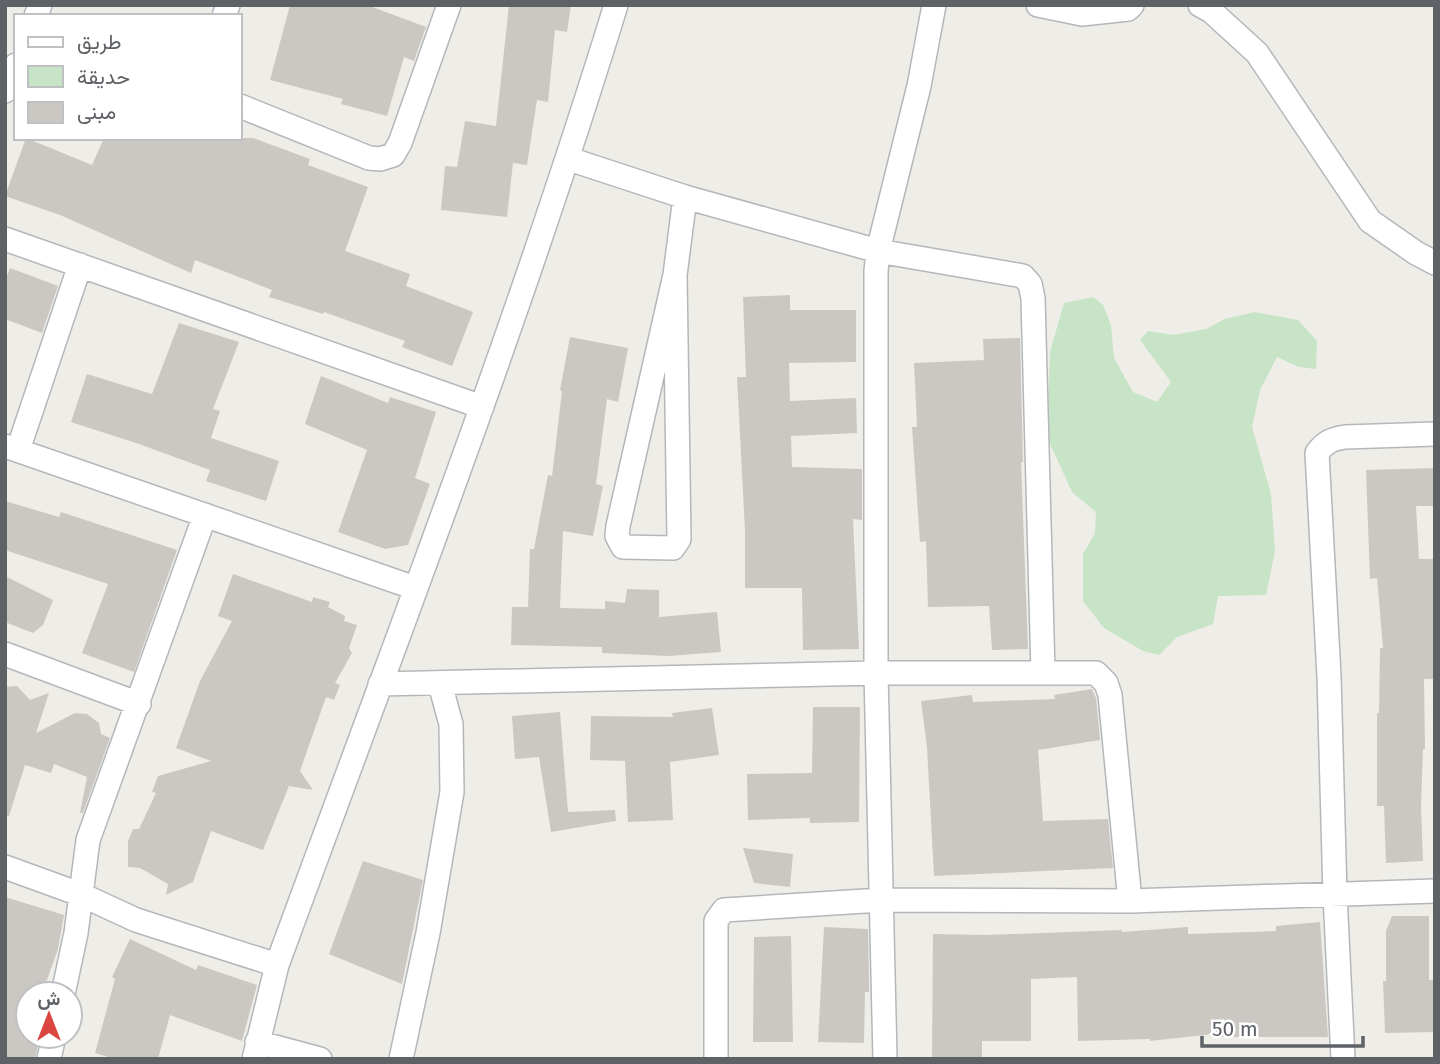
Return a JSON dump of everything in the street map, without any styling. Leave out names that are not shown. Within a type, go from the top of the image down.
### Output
[{"type":"street","points":[[242,107],[369,158],[380,159],[393,155],[400,143],[449,5]]},
{"type":"street","points":[[320,1059],[255,1050],[277,965],[482,407],[569,159],[616,5]]},
{"type":"street","points":[[885,1059],[876,673],[876,271],[878,251],[919,86],[934,5]]},
{"type":"street","points":[[1038,5],[1082,15],[1128,9],[1132,5]]},
{"type":"street","points":[[1200,5],[1211,11],[1256,53],[1370,221],[1435,263]]},
{"type":"street","points":[[5,91],[14,70]]},
{"type":"street","points":[[569,159],[685,197],[878,251],[1023,276],[1030,284],[1033,298],[1043,672]]},
{"type":"street","points":[[675,275],[679,539],[673,548],[623,547],[617,536],[618,526],[675,275],[685,197]]},
{"type":"street","points":[[5,239],[482,407]]},
{"type":"street","points":[[80,265],[12,448],[415,588]]},
{"type":"street","points":[[1343,1059],[1329,676],[1317,453],[1332,439],[1435,434]]},
{"type":"street","points":[[66,980],[82,895],[88,840],[205,515]]},
{"type":"street","points":[[5,654],[139,704]]},
{"type":"street","points":[[380,684],[876,673],[1096,673],[1106,683],[1110,695],[1130,901]]},
{"type":"street","points":[[401,1059],[428,933],[452,792],[451,724],[440,684]]},
{"type":"street","points":[[5,867],[82,895],[136,920],[277,965]]},
{"type":"street","points":[[716,1059],[716,921],[723,910],[881,900],[1130,901],[1435,891]]},
{"type":"green space","points":[[1093,297],[1103,305],[1111,325],[1114,358],[1133,392],[1157,402],[1171,382],[1140,340],[1148,331],[1173,335],[1206,329],[1225,319],[1255,312],[1298,320],[1317,341],[1316,369],[1299,367],[1277,357],[1260,390],[1252,427],[1271,494],[1275,551],[1266,595],[1218,596],[1213,624],[1177,637],[1159,655],[1143,651],[1104,628],[1083,601],[1083,554],[1095,533],[1096,512],[1072,492],[1047,437],[1050,352],[1064,303]]},
{"type":"building","points":[[290,5],[367,5],[426,27],[414,61],[404,57],[387,116],[341,104],[343,99],[270,80]]},
{"type":"building","points":[[509,5],[571,5],[567,32],[555,30],[548,102],[537,100],[527,165],[513,163],[507,217],[441,210],[445,166],[457,167],[465,121],[496,126]]},
{"type":"building","points":[[253,138],[310,159],[308,165],[368,187],[345,251],[410,274],[406,286],[473,312],[452,366],[402,347],[405,341],[324,312],[323,314],[269,297],[272,290],[195,260],[191,273],[60,215],[5,196],[25,140],[92,165],[103,140]]},
{"type":"building","points":[[10,268],[58,286],[42,333],[5,319],[5,281]]},
{"type":"building","points":[[790,295],[790,310],[856,310],[856,362],[789,363],[790,401],[856,398],[857,433],[791,436],[792,467],[862,469],[862,520],[853,519],[859,649],[803,650],[802,588],[745,588],[745,531],[737,377],[746,377],[743,297]]},
{"type":"building","points":[[179,323],[239,342],[213,409],[220,411],[211,438],[279,461],[266,501],[206,481],[210,470],[71,422],[87,374],[152,394]]},
{"type":"building","points":[[570,337],[628,348],[618,402],[607,399],[596,484],[603,486],[593,536],[563,531],[560,608],[605,609],[605,601],[625,603],[627,589],[659,590],[659,617],[717,612],[721,652],[668,656],[602,653],[602,647],[511,645],[512,607],[528,607],[530,549],[534,549],[548,475],[552,476],[560,390]]},
{"type":"building","points":[[1020,338],[1021,462],[1028,649],[992,650],[989,606],[928,607],[926,541],[920,542],[912,427],[917,427],[914,363],[984,360],[983,339]]},
{"type":"building","points":[[321,376],[388,403],[390,397],[436,412],[415,478],[430,484],[408,545],[385,549],[338,532],[367,450],[305,424]]},
{"type":"building","points":[[1435,468],[1435,506],[1416,506],[1419,559],[1435,559],[1435,679],[1424,679],[1425,749],[1421,807],[1423,861],[1386,863],[1384,806],[1377,806],[1377,713],[1380,648],[1383,648],[1377,578],[1370,579],[1366,470]]},
{"type":"building","points":[[5,501],[59,517],[61,512],[177,550],[134,672],[82,653],[108,584],[5,550]]},
{"type":"building","points":[[233,574],[312,602],[313,597],[330,602],[328,607],[345,616],[344,621],[357,625],[349,648],[352,653],[335,683],[340,685],[334,700],[326,697],[300,771],[313,790],[289,786],[263,850],[211,831],[193,882],[166,895],[168,884],[140,868],[128,867],[128,841],[133,829],[139,829],[156,793],[152,792],[158,776],[211,761],[176,748],[200,681],[232,621],[218,616]]},
{"type":"building","points":[[5,576],[53,600],[43,625],[33,633],[5,622]]},
{"type":"building","points":[[17,686],[30,700],[49,693],[36,733],[75,713],[87,714],[99,723],[101,734],[110,738],[83,813],[80,813],[87,777],[54,764],[51,773],[25,765],[9,816],[5,815],[5,687]]},
{"type":"building","points":[[1092,689],[1096,698],[1100,740],[1038,750],[1043,821],[1108,819],[1113,868],[934,876],[927,747],[921,701],[972,695],[973,702],[1055,699],[1054,695]]},
{"type":"building","points":[[813,707],[860,707],[859,822],[810,823],[810,818],[748,820],[747,774],[812,773]]},
{"type":"building","points":[[712,708],[719,755],[670,762],[673,820],[628,822],[625,761],[590,760],[591,716],[673,717],[672,713]]},
{"type":"building","points":[[560,712],[568,812],[615,810],[616,821],[551,832],[539,757],[515,759],[512,716]]},
{"type":"building","points":[[743,848],[793,854],[790,887],[754,883]]},
{"type":"building","points":[[363,861],[423,880],[402,984],[329,954]]},
{"type":"building","points":[[5,897],[64,915],[58,949],[47,980],[14,980],[14,1050],[37,1050],[35,1059],[5,1059]]},
{"type":"building","points":[[1392,916],[1429,916],[1429,980],[1435,980],[1435,1032],[1385,1033],[1383,981],[1386,981],[1386,931]]},
{"type":"building","points":[[1320,922],[1328,1037],[1214,1037],[1214,1034],[1150,1041],[1078,1041],[1077,977],[1031,979],[1031,1041],[982,1041],[982,1059],[932,1059],[933,934],[1122,932],[1188,927],[1188,934],[1276,931],[1276,926]]},
{"type":"building","points":[[824,927],[868,929],[869,992],[865,992],[864,1043],[818,1042]]},
{"type":"building","points":[[791,936],[793,1042],[753,1042],[754,937]]},
{"type":"building","points":[[130,939],[196,970],[198,965],[257,985],[242,1041],[170,1015],[158,1059],[115,1059],[95,1053],[115,979],[112,977]]}]
